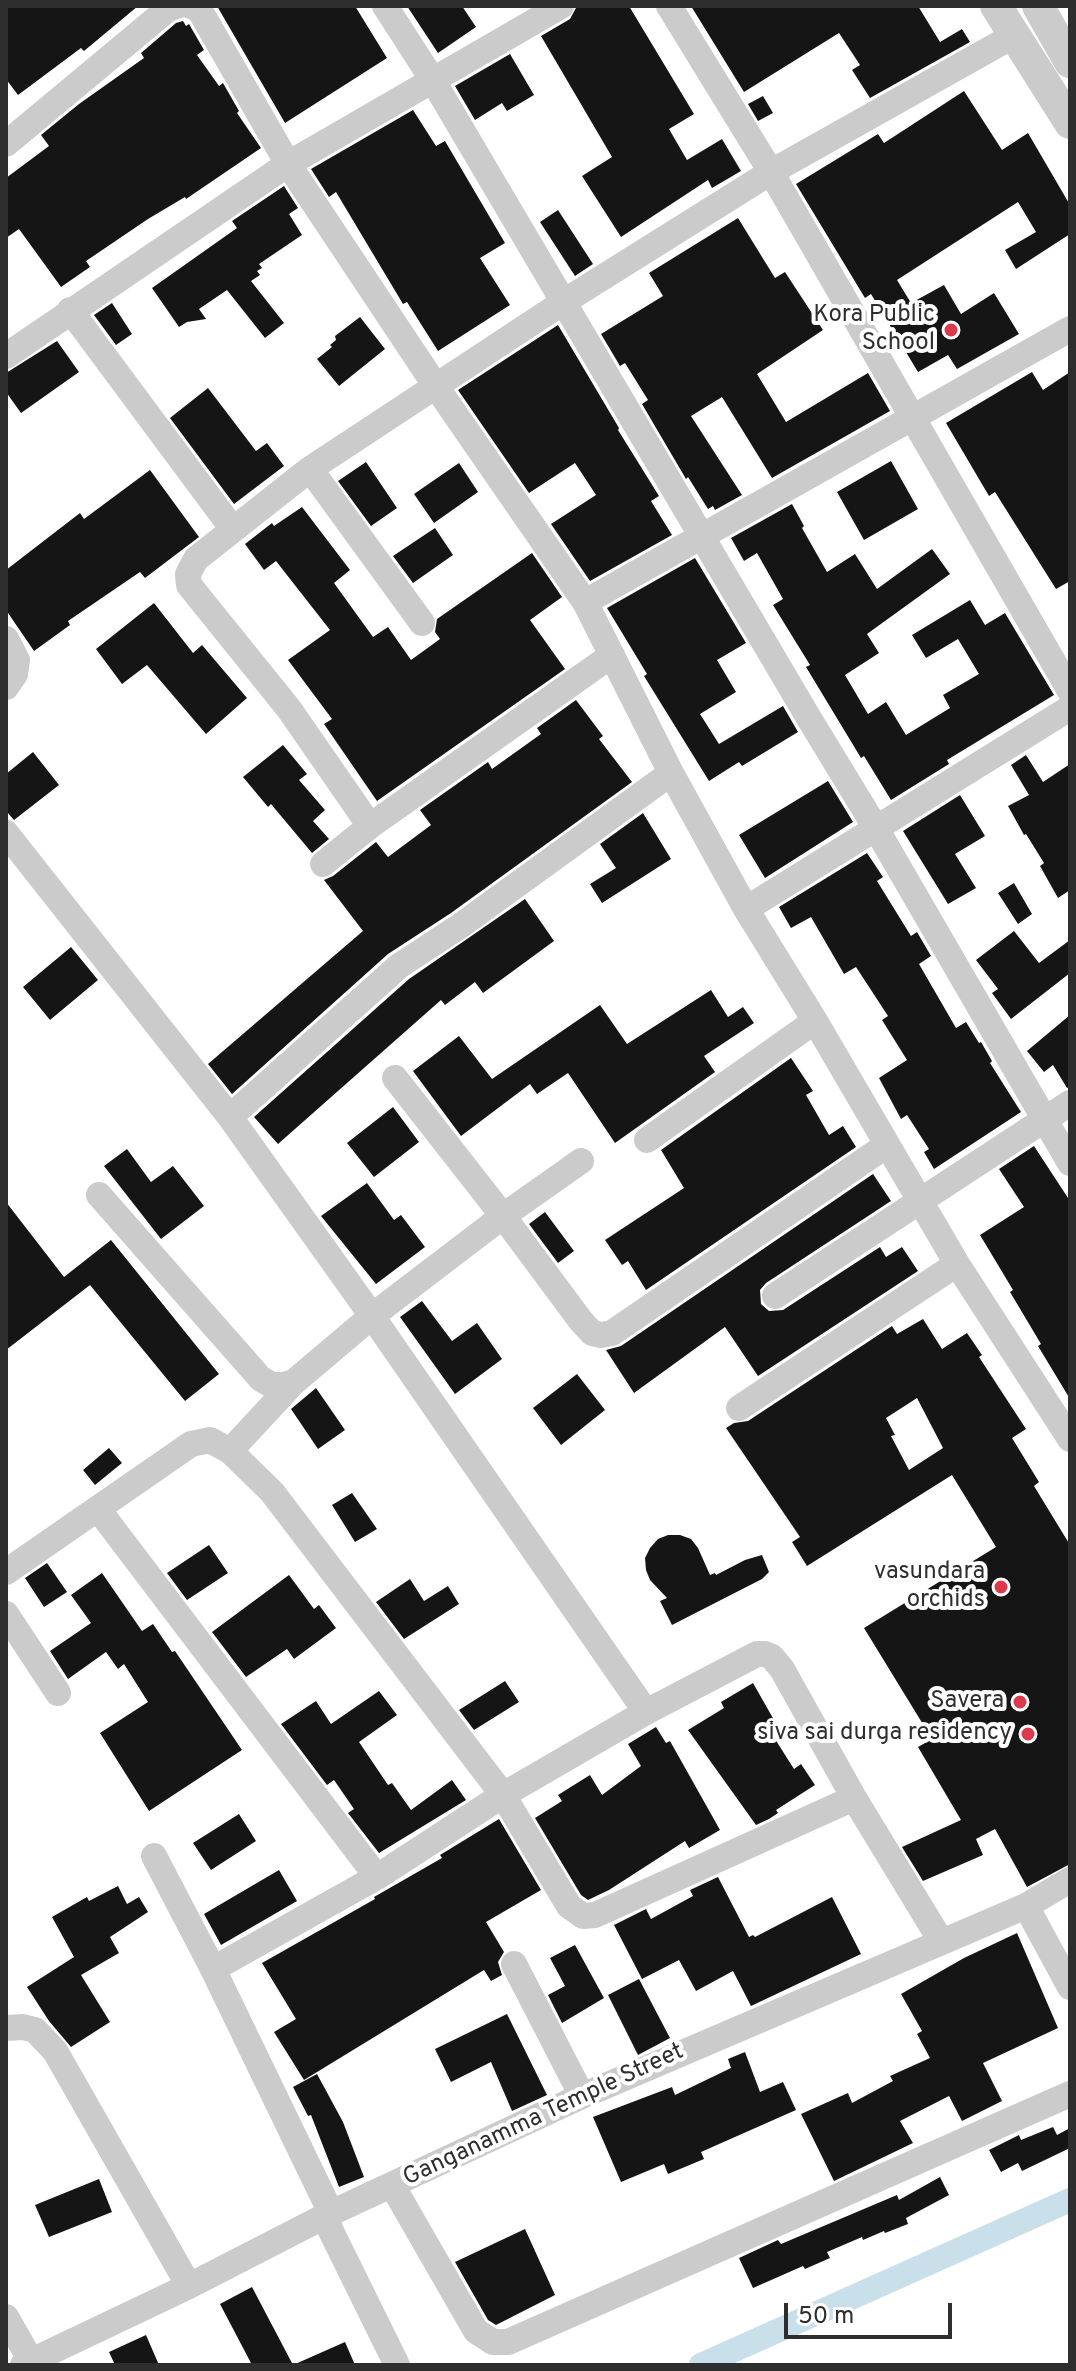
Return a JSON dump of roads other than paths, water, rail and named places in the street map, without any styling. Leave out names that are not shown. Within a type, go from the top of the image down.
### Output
[{"type":"street","points":[[385,6],[565,301],[978,1001],[1070,1163]]},
{"type":"street","points":[[6,356],[288,164],[561,6]]},
{"type":"street","points":[[669,6],[771,172],[1070,691]]},
{"type":"street","points":[[996,6],[1070,123]]},
{"type":"street","points":[[1038,6],[1070,62]]},
{"type":"street","points":[[8,137],[168,9],[189,7],[288,164],[435,385],[585,602],[671,773],[746,909],[957,1264],[1070,1439]]},
{"type":"street","points":[[370,826],[289,709],[189,585],[190,567],[232,528],[310,469],[565,301],[771,172],[1013,36]]},
{"type":"street","points":[[70,310],[232,528]]},
{"type":"street","points":[[585,602],[1070,329]]},
{"type":"street","points":[[310,469],[422,623]]},
{"type":"street","points":[[6,639],[17,660],[15,674],[6,687]]},
{"type":"street","points":[[323,864],[370,826],[612,655]]},
{"type":"street","points":[[746,909],[1070,708]]},
{"type":"street","points":[[230,1117],[399,966],[460,926],[671,773]]},
{"type":"street","points":[[6,833],[230,1117],[646,1712]]},
{"type":"street","points":[[647,1140],[815,1021]]},
{"type":"street","points":[[395,1078],[581,1321],[592,1333],[601,1335],[612,1333],[887,1145]]},
{"type":"street","points":[[775,1296],[1070,1103]]},
{"type":"street","points":[[230,1451],[294,1382],[372,1316],[581,1161]]},
{"type":"street","points":[[99,1195],[261,1379],[272,1385],[294,1382]]},
{"type":"street","points":[[739,1408],[957,1264]]},
{"type":"street","points":[[6,1572],[191,1444],[210,1440],[230,1451],[272,1492],[503,1795],[569,1906],[583,1916],[595,1915],[854,1798]]},
{"type":"street","points":[[98,1509],[377,1877]]},
{"type":"street","points":[[6,1614],[58,1693]]},
{"type":"street","points":[[213,1969],[377,1877],[503,1795],[646,1712],[757,1654],[772,1657],[782,1669],[854,1798],[941,1941]]},
{"type":"street","points":[[154,1856],[213,1969],[331,2213],[328,2225],[397,2365]]},
{"type":"street","name":"Ganganamma Temple Street","points":[[27,2363],[189,2286],[331,2213],[582,2096],[1026,1906],[1070,1880]]},
{"type":"street","points":[[1026,1906],[1070,1987]]},
{"type":"street","points":[[514,1964],[582,2096]]},
{"type":"street","points":[[6,2028],[35,2030],[55,2051],[189,2286]]},
{"type":"street","points":[[392,2185],[476,2331],[493,2342],[508,2342],[1070,2094]]},
{"type":"street","points":[[6,2317],[27,2363]]},
{"type":"waterway","points":[[701,2365],[1070,2200]]},
{"type":"place","name":"Kora Public School","points":[[951,330]]},
{"type":"place","name":"vasundara orchids","points":[[1001,1587]]},
{"type":"place","name":"Savera","points":[[1020,1702]]},
{"type":"place","name":"siva sai durga residency","points":[[1028,1734]]}]
